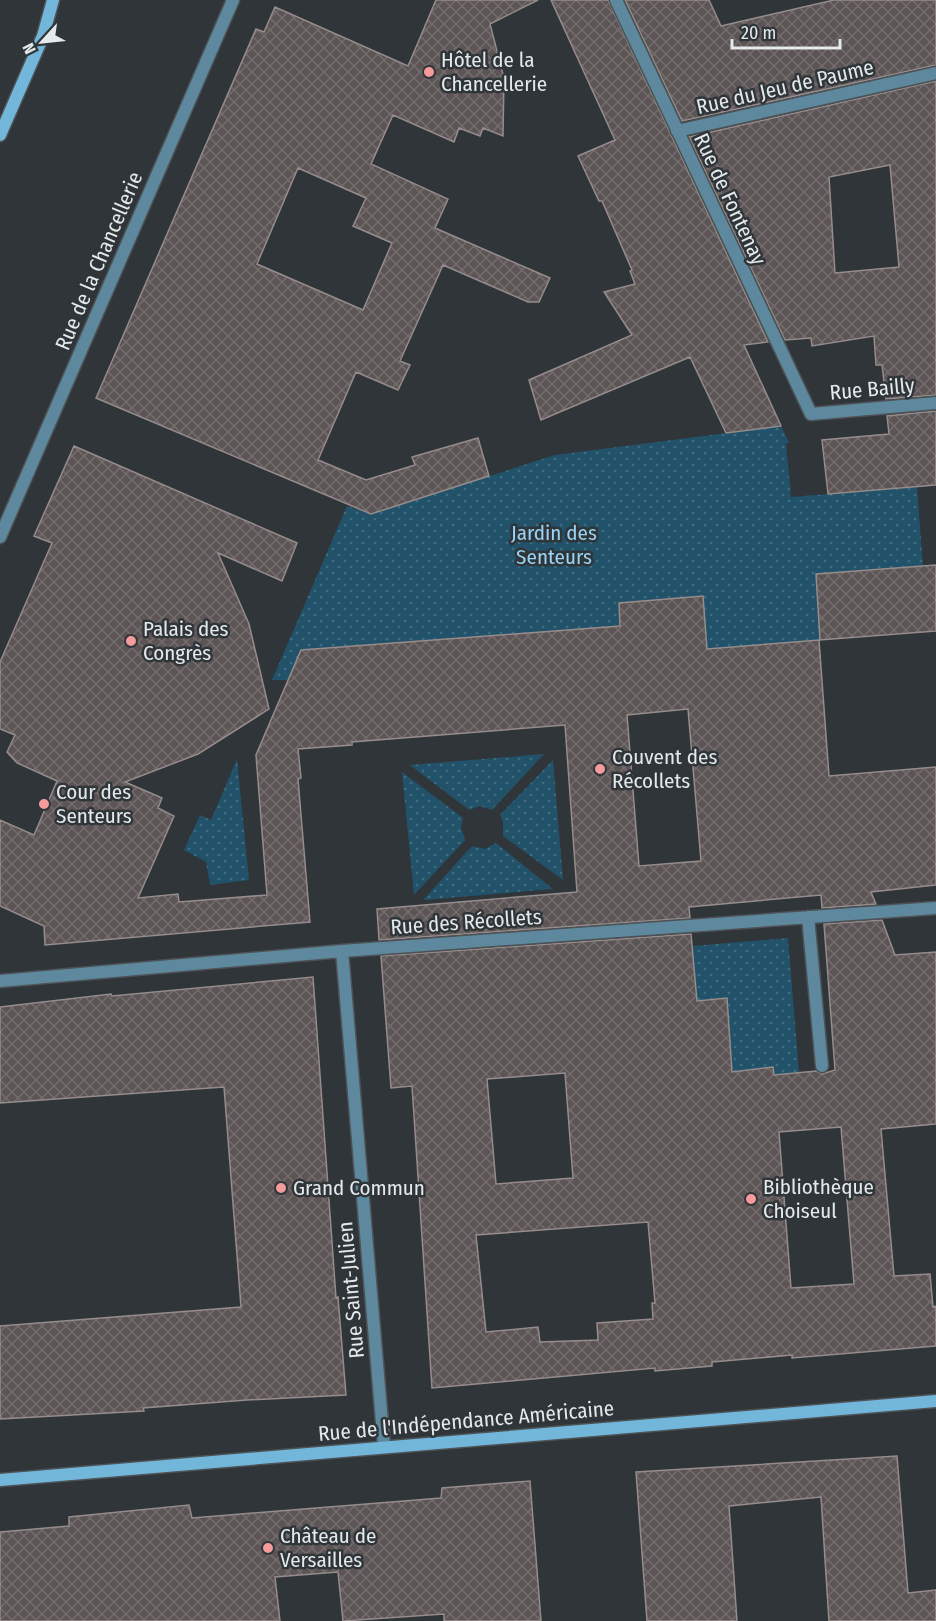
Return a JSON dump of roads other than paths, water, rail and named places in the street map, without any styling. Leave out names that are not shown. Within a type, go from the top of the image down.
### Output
[{"type":"main road","points":[[0,135],[43,36],[53,0]]},
{"type":"main road","name":"Rue de l'Indépendance Américaine","points":[[0,1480],[936,1401]]},
{"type":"street","name":"Rue de la Chancellerie","points":[[0,537],[233,0]]},
{"type":"street","name":"Rue de Fontenay","points":[[616,0],[811,414]]},
{"type":"street","name":"Rue du Jeu de Paume","points":[[677,131],[936,73]]},
{"type":"street","name":"Rue Bailly","points":[[811,414],[936,403]]},
{"type":"street","name":"Rue des Récollets","points":[[0,981],[342,951],[936,908]]},
{"type":"street","points":[[808,917],[822,1066]]},
{"type":"street","name":"Rue Saint-Julien","points":[[342,951],[384,1446]]},
{"type":"place","name":"Hôtel de la Chancellerie","points":[[429,72]]},
{"type":"place","name":"Palais des Congrès","points":[[131,641]]},
{"type":"place","name":"Couvent des Récollets","points":[[600,769]]},
{"type":"place","name":"Cour des Senteurs","points":[[44,804]]},
{"type":"place","name":"Grand Commun","points":[[281,1188]]},
{"type":"place","name":"Bibliothèque Choiseul","points":[[751,1199]]},
{"type":"place","name":"Château de Versailles","points":[[268,1548]]},
{"type":"park label","name":"Jardin des Senteurs","points":[[554,545]]}]
